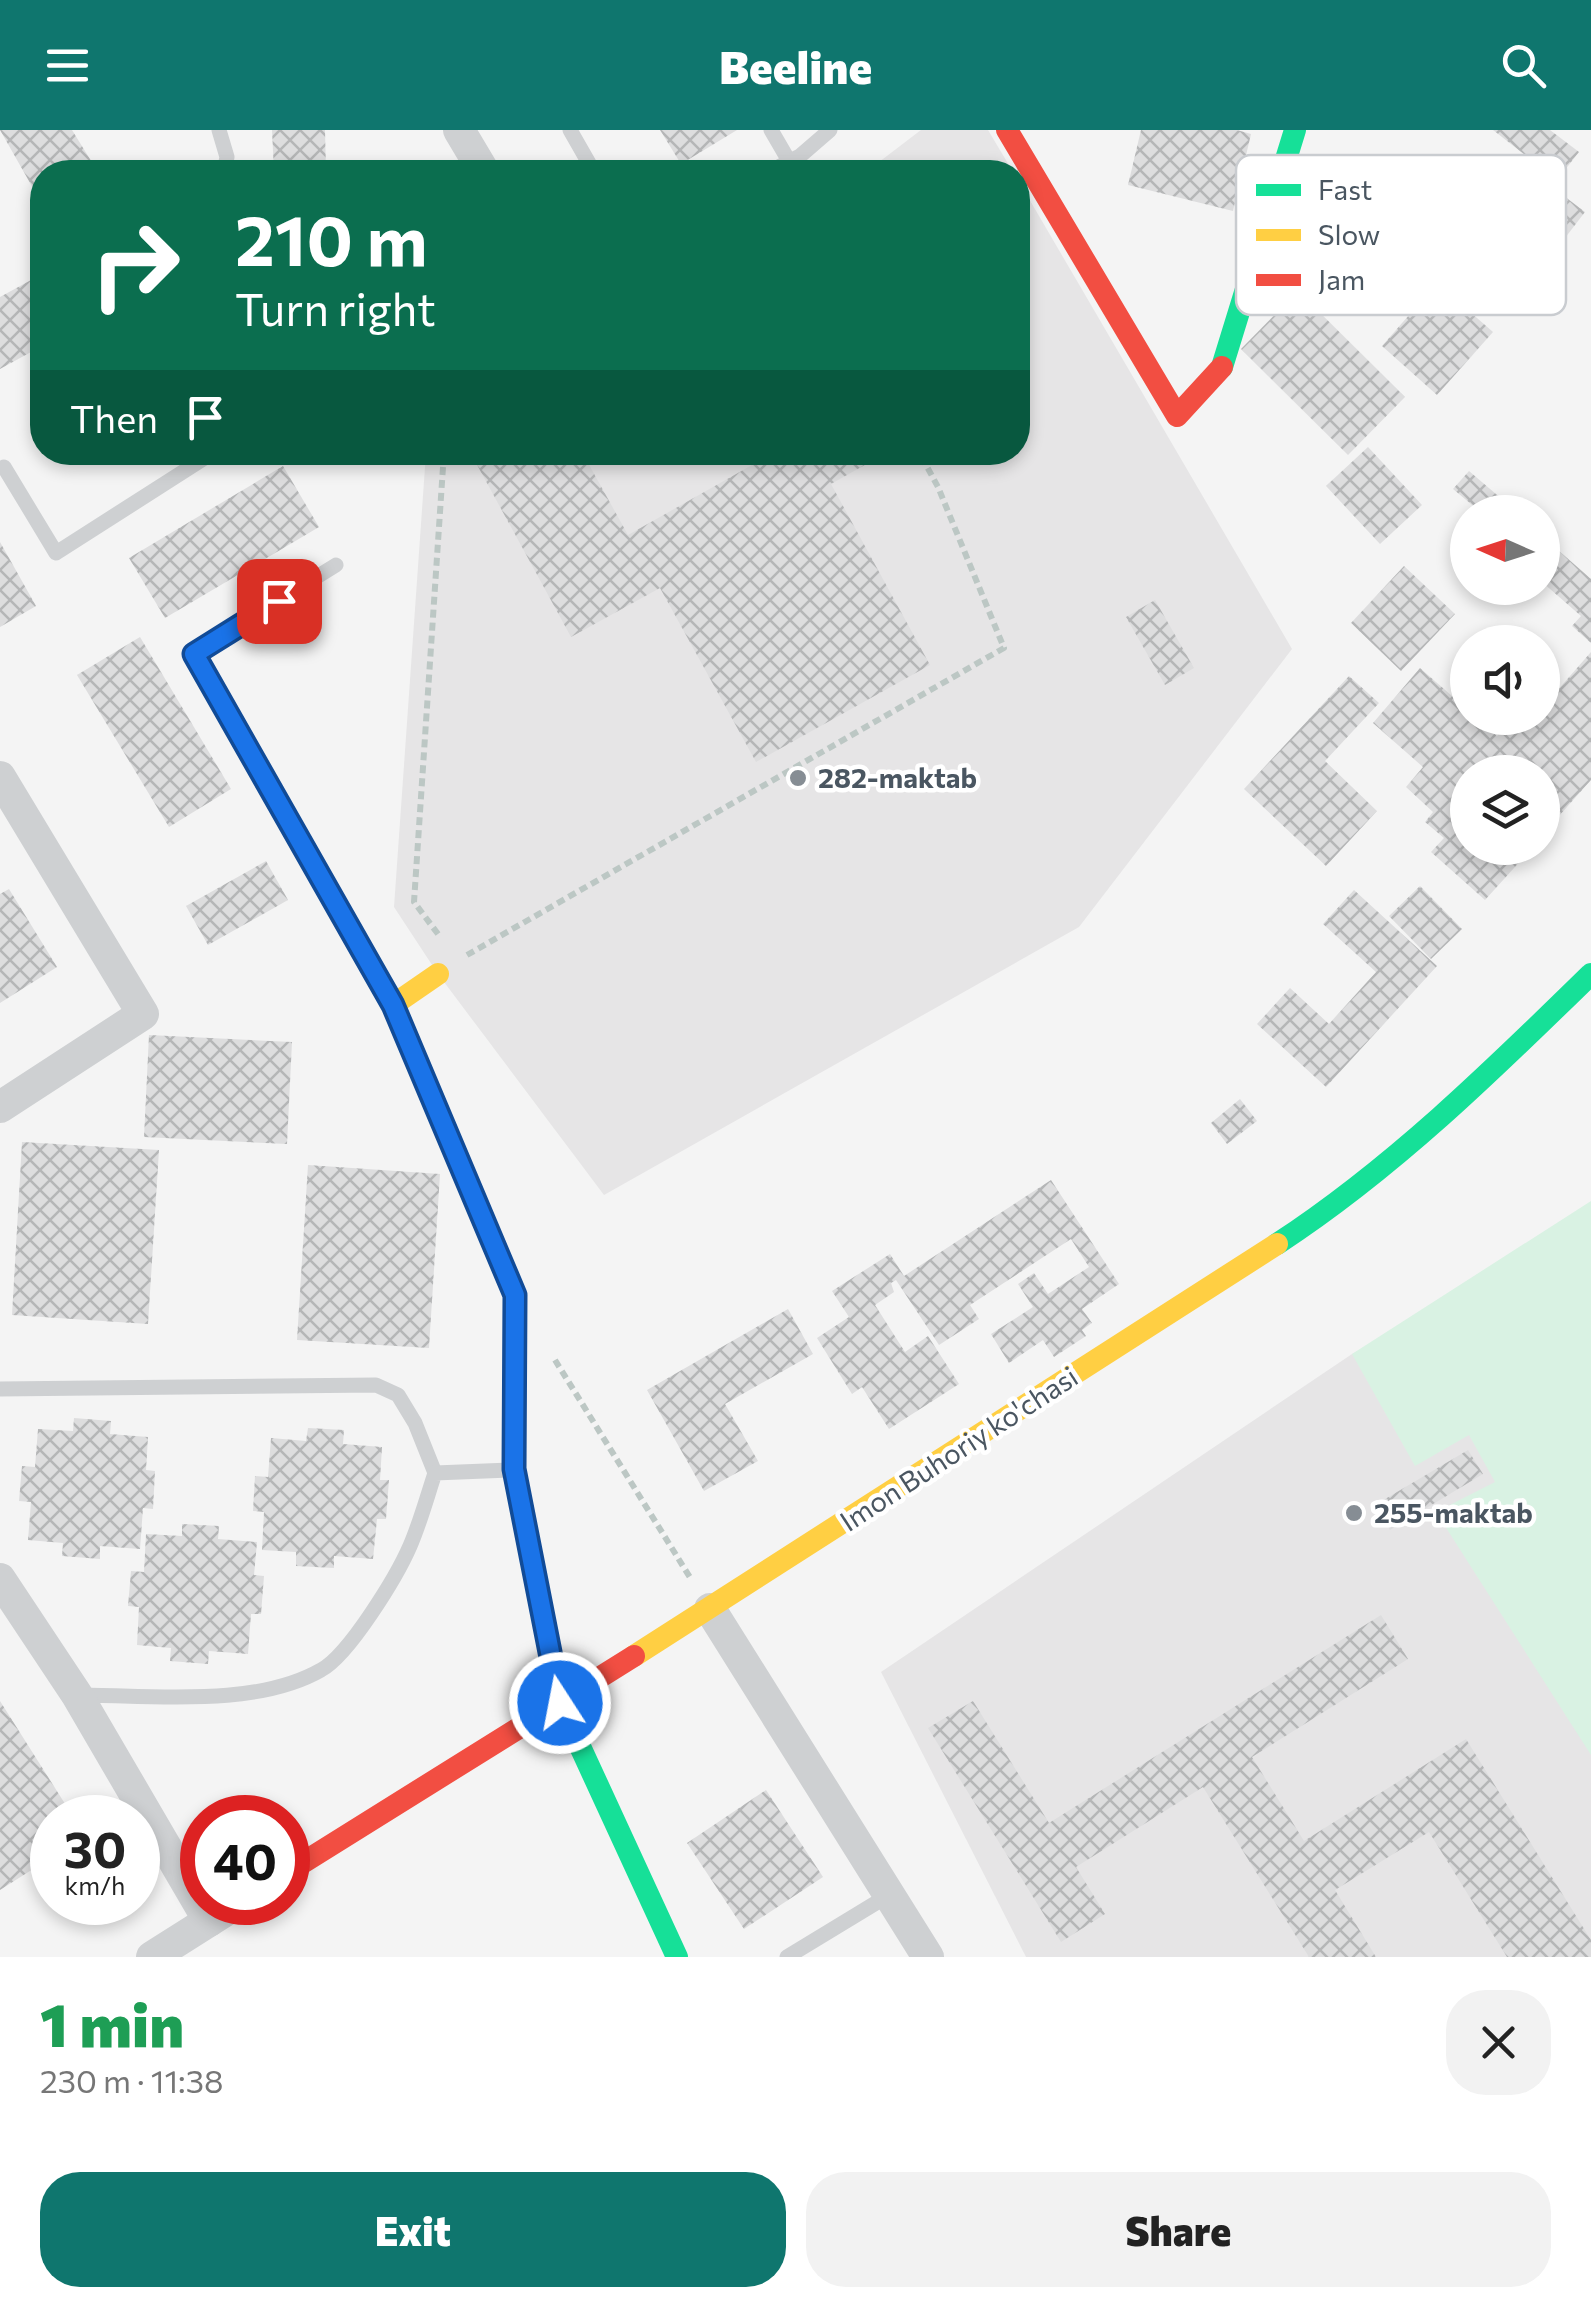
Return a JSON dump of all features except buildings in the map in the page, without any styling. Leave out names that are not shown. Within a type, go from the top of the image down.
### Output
[{"type":"street","points":[[459,130],[477,160]]},
{"type":"street","points":[[1007,130],[1025,160]]},
{"type":"street","points":[[1288,155],[1295,130]]},
{"type":"street","points":[[1030,169],[1177,416],[1226,364],[1240,315]]},
{"type":"street","points":[[0,1106],[142,1014],[4,794]]},
{"type":"street","points":[[438,974],[393,1005],[515,1295],[514,1469],[560,1703],[677,1957]]},
{"type":"street","name":"Imon Buhoriy ko'chasi","points":[[310,1858],[710,1609],[1284,1240],[1391,1158],[1489,1074],[1591,974]]},
{"type":"street","points":[[0,1578],[77,1695],[180,1871]]},
{"type":"street","points":[[710,1609],[928,1957]]},
{"type":"street","points":[[152,1957],[203,1925]]},
{"type":"lane","points":[[219,130],[226,160]]},
{"type":"lane","points":[[570,130],[587,160]]},
{"type":"lane","points":[[771,130],[789,160]]},
{"type":"lane","points":[[791,160],[830,130]]},
{"type":"lane","points":[[4,467],[56,553],[194,465]]},
{"type":"lane","points":[[336,565],[194,654],[393,1005]]},
{"type":"lane","points":[[0,1389],[376,1385],[398,1395],[415,1422],[435,1473],[410,1548],[361,1629],[323,1670],[270,1689],[217,1695],[77,1695]]},
{"type":"lane","points":[[435,1473],[514,1469]]},
{"type":"lane","points":[[787,1957],[889,1895]]},
{"type":"path","points":[[443,465],[414,902],[458,960]]},
{"type":"path","points":[[438,974],[1004,648],[926,465]]},
{"type":"path","points":[[546,1344],[710,1609]]},
{"type":"shaded area","points":[[921,130],[988,130],[1006,160],[882,160]]},
{"type":"shaded area","name":"282-maktab","points":[[1030,201],[1292,649],[1079,927],[604,1195],[438,974],[394,907],[425,465],[1030,465]]},
{"type":"shaded area","name":"255-maktab","points":[[1591,1228],[1591,1957],[1026,1957],[881,1672],[1352,1354]]},
{"type":"green space","points":[[1591,1201],[1591,1755],[1436,1512],[1495,1482],[1469,1435],[1415,1466],[1352,1354]]},
{"type":"traffic: fast","points":[[1287,155],[1295,130]]},
{"type":"traffic: fast","points":[[1222,367],[1238,315]]},
{"type":"traffic: fast","points":[[1277,1244],[1401,1151],[1591,974]]},
{"type":"traffic: fast","points":[[514,1430],[514,1469],[560,1703],[677,1957]]},
{"type":"traffic: slow","points":[[438,974],[393,1005],[515,1295],[514,1430]]},
{"type":"traffic: slow","points":[[634,1656],[1277,1244]]},
{"type":"traffic: jam","points":[[1007,130],[1025,160]]},
{"type":"traffic: jam","points":[[1030,169],[1177,416],[1222,367]]},
{"type":"traffic: jam","points":[[310,1858],[634,1656]]},
{"type":"place","name":"282-maktab","points":[[798,778]]},
{"type":"place","name":"255-maktab","points":[[1354,1513]]},
{"type":"route","points":[[279,601],[194,654],[393,1005],[515,1295],[514,1469],[560,1703]]}]
